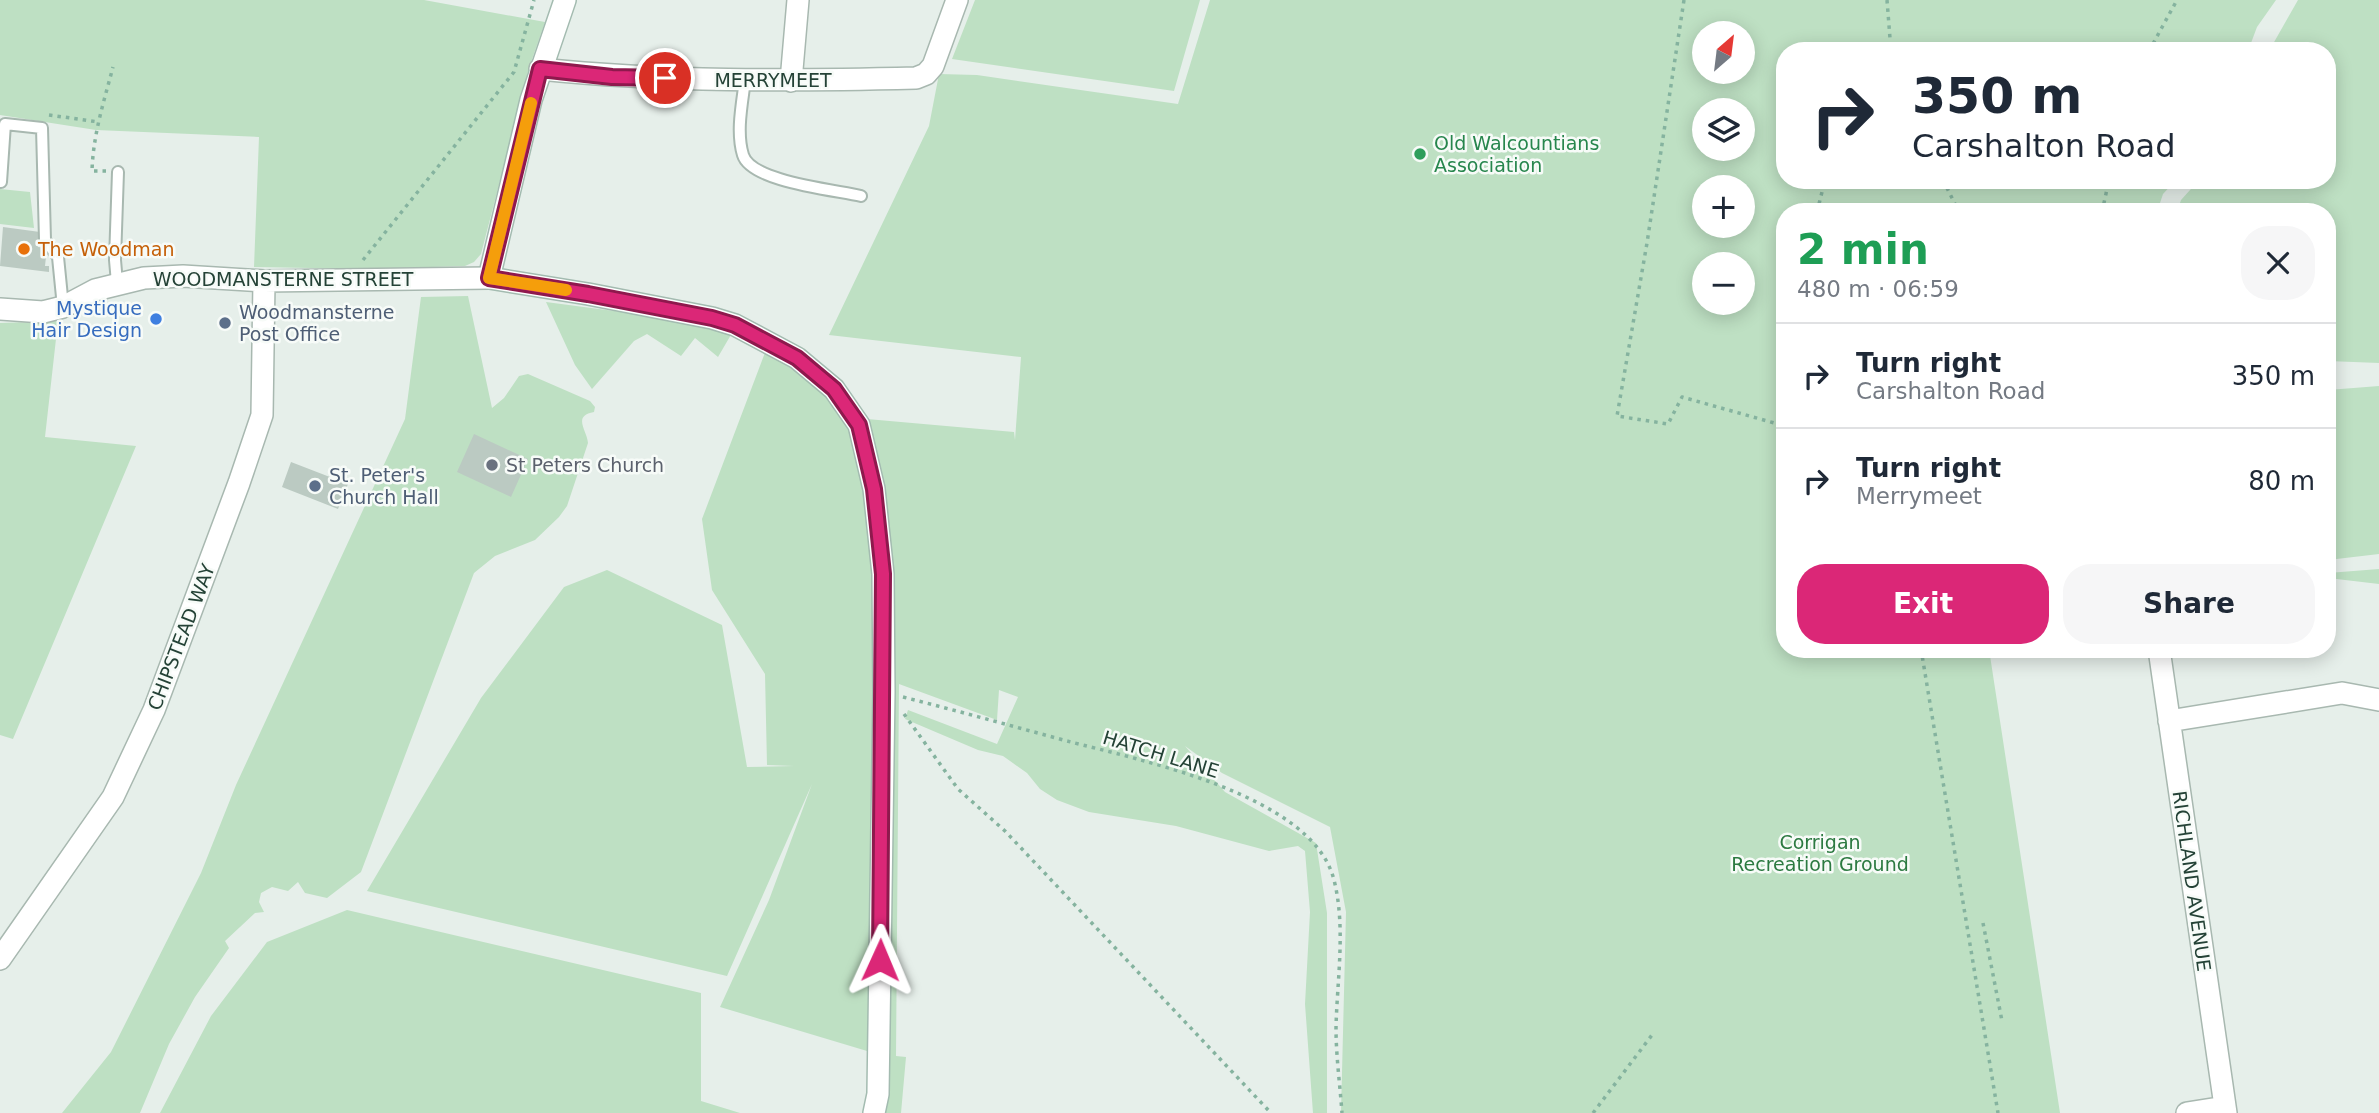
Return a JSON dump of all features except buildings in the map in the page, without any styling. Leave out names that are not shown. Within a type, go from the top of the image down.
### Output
[{"type":"street","points":[[489,278],[540,69],[565,0]]},
{"type":"street","points":[[791,81],[798,0]]},
{"type":"street","name":"MERRYMEET","points":[[540,69],[612,77],[791,81],[916,78],[926,74],[933,66],[957,0]]},
{"type":"street","name":"WOODMANSTERNE STREET","points":[[0,309],[43,312],[63,307],[95,290],[117,283],[183,276],[264,281],[489,278],[588,294],[712,318],[735,325],[797,358],[834,389],[859,425],[874,489],[883,574],[878,1081],[874,1113]]},
{"type":"street","name":"CHIPSTEAD WAY","points":[[0,959],[113,797],[154,710],[240,483],[262,415],[264,281]]},
{"type":"street","name":"RICHLAND AVENUE","points":[[2160,658],[2226,1110]]},
{"type":"street","points":[[2169,721],[2342,693],[2379,700]]},
{"type":"street","points":[[2186,1113],[2226,1110]]},
{"type":"lane","points":[[745,80],[741,142],[744,159],[752,168],[764,175],[861,196]]},
{"type":"lane","points":[[1,182],[5,124],[42,128],[45,240],[58,257],[63,307]]},
{"type":"lane","points":[[117,283],[115,260],[118,172]]},
{"type":"path","points":[[346,281],[514,72],[534,0]]},
{"type":"path","points":[[1684,0],[1647,243],[1617,416],[1668,424],[1682,397],[1776,423]]},
{"type":"path","points":[[1887,0],[1890,42]]},
{"type":"path","points":[[2154,42],[2178,0]]},
{"type":"path","points":[[113,67],[96,130],[92,171],[118,172]]},
{"type":"path","points":[[1923,658],[1998,1113]]},
{"type":"path","name":"HATCH LANE","points":[[1271,1113],[1004,831],[958,789],[905,719],[898,695],[1200,776],[1266,806],[1304,835],[1324,859],[1334,878],[1339,918],[1336,1033],[1342,1113]]},
{"type":"path","points":[[1983,923],[2001,1021]]},
{"type":"path","points":[[1593,1113],[1652,1035]]},
{"type":"green space","points":[[0,0],[424,0],[545,22],[529,68],[481,254],[474,262],[465,266],[368,269],[254,267],[259,137],[96,130],[0,115]]},
{"type":"green space","points":[[975,0],[1200,0],[1174,91],[952,59]]},
{"type":"green space","name":"Corrigan Recreation Ground","points":[[1210,0],[2276,0],[2257,27],[2251,42],[1776,42],[1776,189],[2168,189],[2160,203],[1776,203],[1776,658],[1990,658],[2060,1113],[1341,1113],[1346,912],[1330,827],[1222,773],[1185,746],[1225,792],[1316,843],[1327,913],[1327,1113],[1313,1113],[1305,1004],[1310,912],[1305,851],[1298,846],[1269,851],[1176,826],[1089,812],[1057,800],[1040,789],[1027,773],[1003,756],[978,750],[905,719],[908,710],[997,744],[1018,697],[999,690],[997,720],[899,684],[896,1056],[906,1057],[901,1113],[882,1113],[887,1057],[720,1007],[769,900],[812,784],[727,976],[367,891],[481,698],[564,587],[607,570],[722,625],[747,767],[794,766],[767,765],[765,674],[712,590],[702,519],[766,350],[867,419],[1014,432],[1015,440],[1021,357],[829,335],[929,126],[939,74],[977,75],[1178,104]]},
{"type":"green space","points":[[2298,0],[2379,0],[2379,363],[2336,361],[2336,203],[2180,203],[2191,189],[2336,189],[2336,42],[2274,42]]},
{"type":"green space","points":[[0,189],[30,192],[34,228],[0,224]]},
{"type":"green space","points":[[468,296],[492,408],[504,398],[519,376],[528,374],[590,401],[595,407],[594,412],[587,414],[582,420],[588,443],[567,506],[535,540],[495,556],[474,573],[361,872],[327,898],[305,893],[298,882],[288,891],[272,887],[261,893],[259,902],[264,912],[255,913],[225,941],[229,948],[195,997],[169,1044],[140,1113],[62,1113],[111,1052],[201,873],[236,785],[405,419],[421,297]]},
{"type":"green space","points":[[546,302],[667,318],[732,333],[718,357],[695,338],[681,356],[647,334],[634,341],[592,389],[575,365]]},
{"type":"green space","points":[[58,321],[45,437],[136,446],[13,739],[0,735],[0,323]]},
{"type":"green space","points":[[2379,386],[2379,554],[2336,559],[2336,389]]},
{"type":"green space","points":[[2379,569],[2379,584],[2336,579],[2336,572]]},
{"type":"green space","points":[[347,910],[701,993],[701,1101],[740,1113],[160,1113],[211,1016],[267,942]]},
{"type":"slow traffic","points":[[531,103],[489,278],[566,290]]},
{"type":"place","name":"Old Walcountians Association","points":[[1420,154]]},
{"type":"place","name":"The Woodman","points":[[24,249]]},
{"type":"place","name":"Mystique Hair Design","points":[[156,319]]},
{"type":"place","name":"Woodmansterne Post Office","points":[[225,323]]},
{"type":"place","name":"St Peters Church","points":[[492,465]]},
{"type":"place","name":"St. Peter's Church Hall","points":[[315,486]]},
{"type":"route","points":[[665,78],[612,77],[540,69],[489,278],[588,294],[712,318],[735,325],[797,358],[834,389],[859,425],[874,489],[883,574],[880,960]]}]
